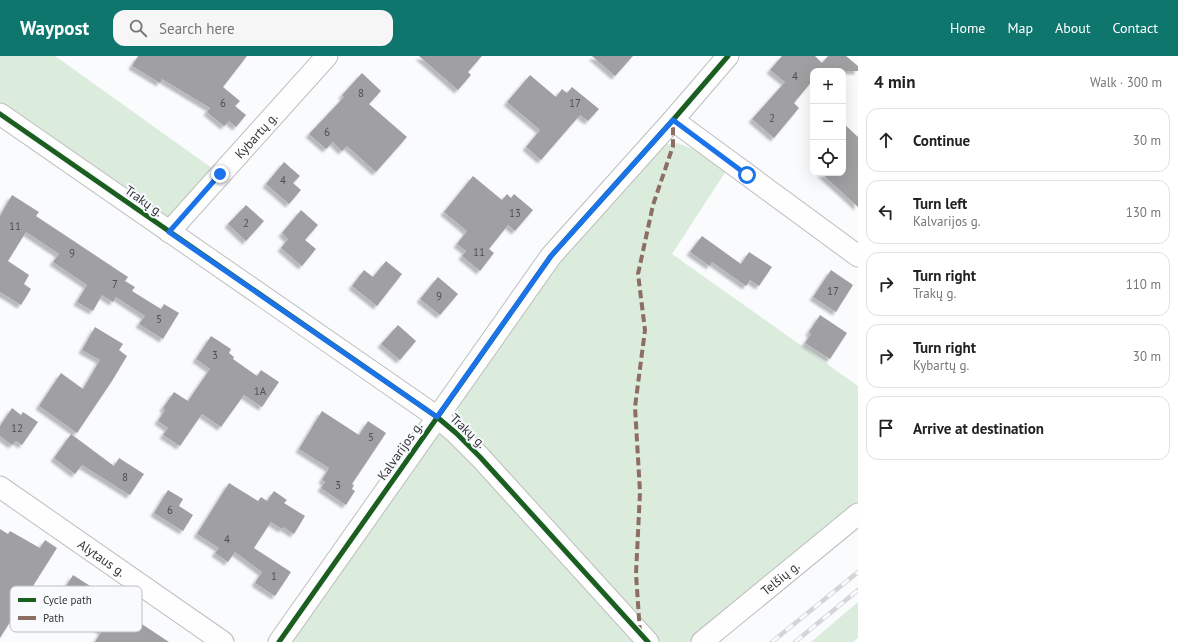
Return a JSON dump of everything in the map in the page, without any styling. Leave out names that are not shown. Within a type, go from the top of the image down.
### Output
[{"type":"street","name":"Kybartų g.","points":[[169,232],[327,56]]},
{"type":"street","name":"Kalvarijos g.","points":[[279,642],[551,256],[673,120],[728,56]]},
{"type":"street","name":"Trakų g.","points":[[0,114],[437,417],[456,433],[480,457],[648,642]]},
{"type":"street","points":[[673,120],[856,250]]},
{"type":"street","name":"Alytaus g.","points":[[0,487],[223,642]]},
{"type":"street","name":"Telšių g.","points":[[702,642],[858,514]]},
{"type":"green space","points":[[0,56],[55,56],[220,174],[169,232],[0,115]]},
{"type":"green space","points":[[677,143],[696,150],[726,171],[672,254],[858,386],[858,504],[692,642],[660,642],[462,426],[458,416],[458,401],[553,264],[662,145]]},
{"type":"green space","points":[[441,434],[449,438],[636,642],[289,642],[434,438]]},
{"type":"green space","points":[[858,602],[858,638],[853,642],[811,642]]},
{"type":"building","points":[[138,56],[247,56],[223,87],[240,101],[235,106],[246,115],[236,127],[229,121],[224,126],[207,112],[210,108],[162,79],[160,83],[132,66]]},
{"type":"building","points":[[419,56],[482,56],[468,72],[471,75],[458,90]]},
{"type":"building","points":[[592,56],[633,56],[615,76]]},
{"type":"building","points":[[782,56],[815,56],[822,63],[828,56],[846,56],[858,66],[858,71],[846,71],[846,68],[810,68],[810,84],[794,103],[799,108],[774,138],[752,119],[785,82],[770,70]]},
{"type":"building","points":[[362,73],[381,91],[369,104],[407,137],[376,172],[347,146],[342,151],[333,142],[326,149],[309,134],[344,97],[342,95]]},
{"type":"building","points":[[530,75],[556,97],[562,89],[567,93],[572,87],[599,109],[588,121],[580,115],[541,160],[526,147],[540,130],[507,102]]},
{"type":"building","points":[[846,126],[858,137],[858,207],[824,176],[846,176]]},
{"type":"building","points":[[284,162],[300,176],[293,183],[301,190],[289,204],[266,184]]},
{"type":"building","points":[[473,176],[502,200],[507,194],[511,198],[514,194],[533,210],[515,231],[508,225],[489,249],[494,253],[480,271],[462,256],[466,251],[457,244],[467,231],[444,212]]},
{"type":"building","points":[[12,195],[39,212],[36,216],[128,277],[125,281],[135,287],[132,291],[161,309],[164,304],[179,313],[163,339],[139,324],[145,316],[116,297],[113,302],[102,295],[93,311],[77,302],[87,285],[53,262],[59,254],[26,232],[8,261],[29,275],[24,284],[31,289],[21,305],[0,292],[0,216]]},
{"type":"building","points":[[246,205],[264,221],[246,241],[228,224]]},
{"type":"building","points":[[301,210],[318,225],[305,240],[316,249],[302,266],[281,248],[288,239],[282,233]]},
{"type":"building","points":[[702,236],[741,264],[749,252],[772,267],[759,286],[750,280],[746,286],[712,262],[710,266],[690,252]]},
{"type":"building","points":[[386,261],[402,274],[377,306],[352,286],[364,270],[373,277]]},
{"type":"building","points":[[831,270],[853,285],[836,312],[813,297]]},
{"type":"building","points":[[438,277],[458,294],[440,315],[420,299]]},
{"type":"building","points":[[820,315],[847,333],[830,359],[805,343],[811,334],[809,332]]},
{"type":"building","points":[[398,325],[416,341],[400,360],[381,344]]},
{"type":"building","points":[[95,327],[123,344],[119,350],[127,356],[77,433],[39,406],[61,373],[83,389],[100,360],[82,350]]},
{"type":"building","points":[[211,336],[231,349],[229,353],[234,357],[233,359],[257,376],[261,370],[279,382],[262,407],[244,395],[221,427],[202,414],[180,446],[163,435],[168,428],[158,421],[165,410],[163,408],[174,392],[188,401],[210,369],[196,359]]},
{"type":"building","points":[[12,408],[21,415],[23,412],[38,422],[22,445],[16,441],[12,445],[0,436],[0,426]]},
{"type":"building","points":[[322,411],[359,435],[368,421],[386,433],[352,484],[354,485],[352,489],[355,491],[346,505],[321,488],[325,482],[322,480],[329,468],[299,449]]},
{"type":"building","points":[[71,434],[114,466],[119,458],[144,474],[130,495],[82,465],[75,474],[54,458]]},
{"type":"building","points":[[229,483],[258,501],[261,497],[267,501],[274,491],[287,500],[284,503],[305,516],[294,534],[271,522],[254,548],[291,572],[275,596],[255,583],[262,572],[235,552],[228,562],[215,553],[219,548],[197,534]]},
{"type":"building","points":[[168,490],[183,499],[179,506],[193,515],[183,531],[154,513]]},
{"type":"building","points":[[0,529],[8,534],[10,531],[40,548],[45,540],[57,548],[33,586],[10,586],[10,622],[0,638]]},
{"type":"building","points":[[73,575],[90,586],[66,586]]},
{"type":"building","points":[[142,624],[169,642],[95,642],[101,632],[142,632]]},
{"type":"railway","points":[[772,642],[858,572]]},
{"type":"railway","points":[[795,642],[858,590]]},
{"type":"marked path","points":[[640,633],[636,574],[640,492],[635,407],[645,330],[638,274],[653,205],[673,146],[673,120]]},
{"type":"cycle path","points":[[279,642],[551,256],[673,120],[728,56]]},
{"type":"cycle path","points":[[0,114],[437,417],[456,433],[480,457],[648,642]]},
{"type":"route","points":[[220,174],[169,232],[274,306],[437,417],[524,291],[551,256],[575,227],[673,120],[747,175]]}]
